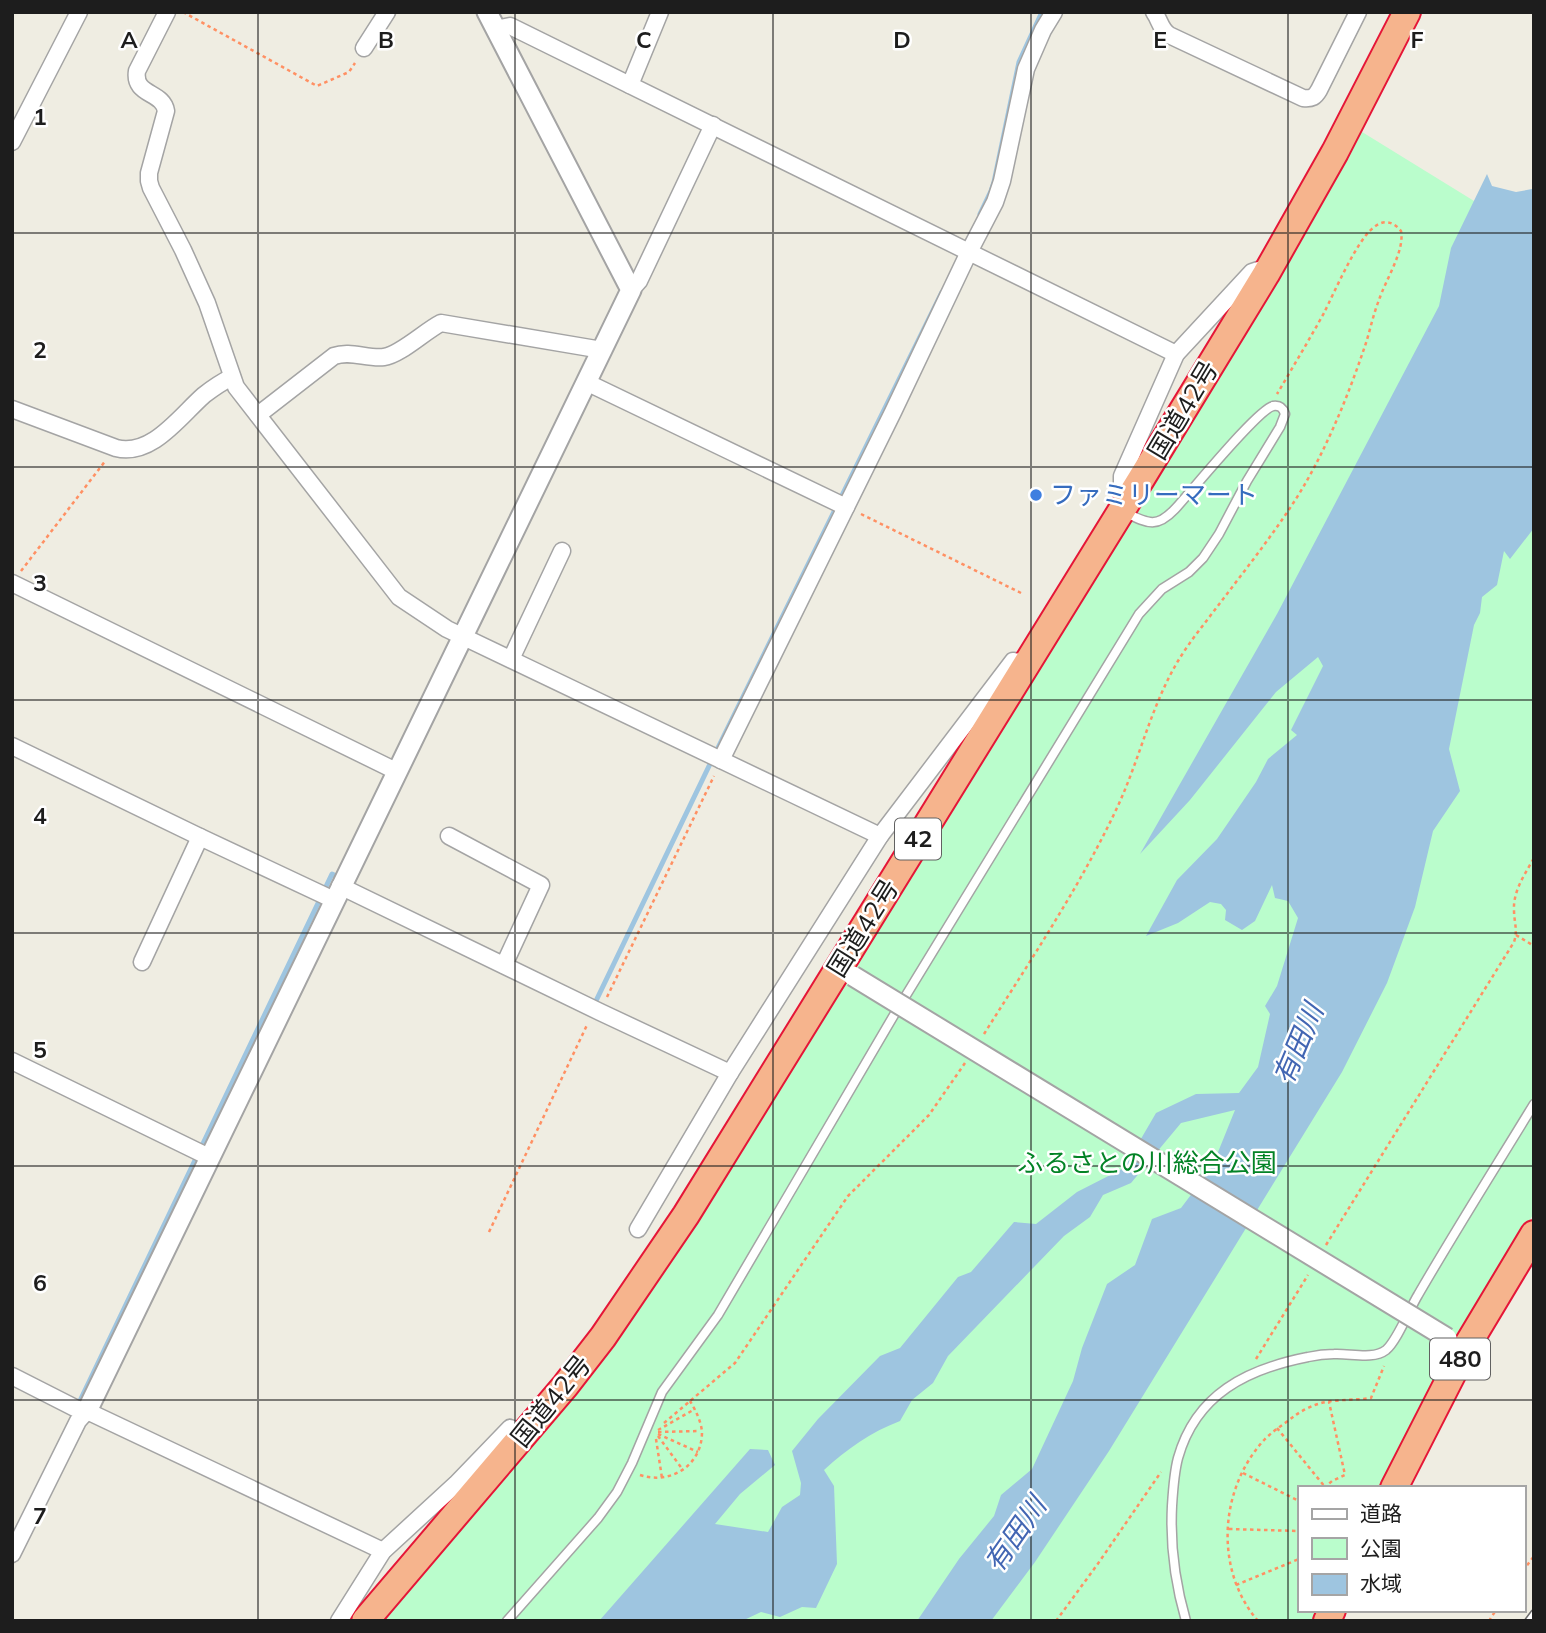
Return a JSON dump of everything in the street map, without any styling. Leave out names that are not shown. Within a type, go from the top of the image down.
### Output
[{"type":"highway","name":"国道42号","points":[[365,1621],[525,1434],[603,1337],[846,972],[1027,663],[1266,274],[1340,143],[1407,12]]},
{"type":"highway","name":"480","points":[[1395,1486],[1456,1344],[1534,1234]]},
{"type":"street","points":[[12,142],[79,12]]},
{"type":"street","points":[[167,12],[136,78],[141,88],[163,102],[166,111],[149,173],[151,188],[207,303],[236,387],[400,597],[447,629],[880,836]]},
{"type":"street","points":[[365,48],[387,12]]},
{"type":"street","points":[[630,85],[660,12]]},
{"type":"street","points":[[721,760],[995,202],[1027,69],[1043,30],[1054,12]]},
{"type":"street","points":[[1154,12],[1164,32],[1169,35],[1308,99],[1313,98],[1319,90],[1358,12]]},
{"type":"street","points":[[502,20],[1176,354]]},
{"type":"street","points":[[502,20],[631,290]]},
{"type":"street","points":[[12,1554],[78,1421],[87,1411],[396,771],[631,290],[639,281],[713,125]]},
{"type":"street","points":[[1126,504],[1122,476],[1176,354],[1247,276],[1258,270],[1266,274]]},
{"type":"street","points":[[258,415],[334,356],[342,353],[374,358],[387,357],[441,323],[602,350]]},
{"type":"street","points":[[12,410],[116,448],[132,450],[152,442],[205,394],[232,377]]},
{"type":"street","points":[[586,382],[846,507]]},
{"type":"street","points":[[512,659],[562,551]]},
{"type":"street","points":[[16,577],[396,771]]},
{"type":"street","points":[[638,1229],[730,1073],[880,836],[1013,661],[1027,663]]},
{"type":"street","points":[[12,746],[200,837],[503,965],[730,1073]]},
{"type":"street","points":[[449,836],[541,885],[503,965]]},
{"type":"street","points":[[142,962],[200,837]]},
{"type":"street","points":[[846,972],[1456,1344]]},
{"type":"street","points":[[12,1061],[209,1157]]},
{"type":"street","points":[[13,1378],[383,1551]]},
{"type":"street","points":[[339,1621],[383,1551],[456,1484],[510,1428],[525,1434]]},
{"type":"lane","points":[[507,1621],[598,1518],[617,1492],[662,1392],[718,1315],[894,1015],[1139,614],[1162,589],[1196,566],[1215,540],[1285,414],[1280,407],[1275,406],[1265,411],[1161,521],[1146,522],[1126,504]]},
{"type":"lane","points":[[1186,1621],[1176,1583],[1172,1520],[1178,1459],[1199,1414],[1221,1391],[1245,1376],[1271,1366],[1308,1357],[1333,1354],[1375,1355],[1386,1350],[1534,1104]]},
{"type":"path","points":[[183,12],[317,86],[349,72],[365,48]]},
{"type":"path","points":[[982,1036],[1096,851],[1121,800],[1160,696],[1181,655],[1283,519],[1313,470],[1360,359],[1401,244],[1401,231],[1396,225],[1383,222],[1375,226],[1363,239],[1318,323],[1265,411]]},
{"type":"path","points":[[16,577],[116,448]]},
{"type":"path","points":[[846,507],[1021,593]]},
{"type":"path","points":[[489,1232],[721,760]]},
{"type":"path","points":[[1326,1246],[1514,942],[1517,924],[1514,899],[1534,858]]},
{"type":"path","points":[[1516,935],[1534,946]]},
{"type":"path","points":[[663,1478],[654,1431],[735,1363],[848,1196],[929,1115],[968,1059]]},
{"type":"path","points":[[1245,1376],[1311,1270]]},
{"type":"path","points":[[1258,1621],[1247,1608],[1236,1585],[1229,1559],[1230,1508],[1242,1473],[1265,1439],[1297,1413],[1329,1402],[1371,1398],[1392,1343]]},
{"type":"path","points":[[628,1471],[647,1478],[663,1478],[673,1476],[692,1462],[698,1452],[702,1431],[690,1401]]},
{"type":"path","points":[[1326,1486],[1345,1475],[1329,1402]]},
{"type":"path","points":[[655,1433],[695,1409]]},
{"type":"path","points":[[1277,1428],[1324,1486]]},
{"type":"path","points":[[655,1433],[702,1431]]},
{"type":"path","points":[[655,1433],[698,1452]]},
{"type":"path","points":[[655,1433],[683,1470]]},
{"type":"path","points":[[1056,1621],[1166,1466]]},
{"type":"path","points":[[1242,1473],[1298,1501]]},
{"type":"path","points":[[1228,1529],[1298,1531]]},
{"type":"path","points":[[1236,1585],[1298,1559]]},
{"type":"green space","name":"ふるさとの川総合公園","points":[[1354,127],[1534,238],[1534,1213],[1435,1379],[1382,1486],[1298,1486],[1298,1612],[1321,1612],[1317,1621],[371,1621],[565,1393]]},
{"type":"water","name":"有田川","points":[[1487,174],[1492,186],[1516,192],[1534,187],[1534,528],[1510,559],[1504,551],[1497,585],[1482,597],[1449,749],[1460,791],[1433,831],[1415,907],[1387,983],[1342,1072],[1109,1451],[1035,1562],[991,1621],[917,1621],[959,1559],[994,1516],[1001,1495],[1032,1469],[1073,1381],[1082,1348],[1107,1284],[1135,1265],[1152,1219],[1181,1208],[1212,1167],[1235,1110],[1181,1123],[1131,1183],[1103,1195],[1090,1217],[1064,1236],[948,1356],[933,1383],[912,1400],[900,1421],[860,1442],[824,1470],[834,1486],[837,1564],[816,1608],[802,1607],[780,1617],[761,1612],[742,1621],[599,1621],[750,1449],[768,1450],[775,1465],[740,1494],[715,1524],[768,1532],[782,1507],[800,1495],[801,1483],[792,1451],[818,1419],[880,1356],[900,1348],[958,1277],[971,1272],[1014,1222],[1036,1224],[1077,1192],[1124,1168],[1156,1113],[1196,1094],[1239,1093],[1258,1067],[1270,1014],[1265,1006],[1277,986],[1298,918],[1288,901],[1275,898],[1272,885],[1255,921],[1242,930],[1225,920],[1226,910],[1221,904],[1210,902],[1178,923],[1146,936],[1177,880],[1217,839],[1256,782],[1268,759],[1297,735],[1291,730],[1323,666],[1318,657],[1276,692],[1190,800],[1140,854],[1277,614],[1439,306],[1451,248]]},
{"type":"waterway","points":[[980,214],[994,182],[1019,62],[1042,12]]},
{"type":"waterway","points":[[592,1004],[594,1005],[942,292]]},
{"type":"waterway","points":[[77,1407],[332,874],[342,879]]},
{"type":"railway","points":[[1528,1621],[1534,1613]]},
{"type":"place","name":"ファミリーマート","points":[[1036,495]]}]
